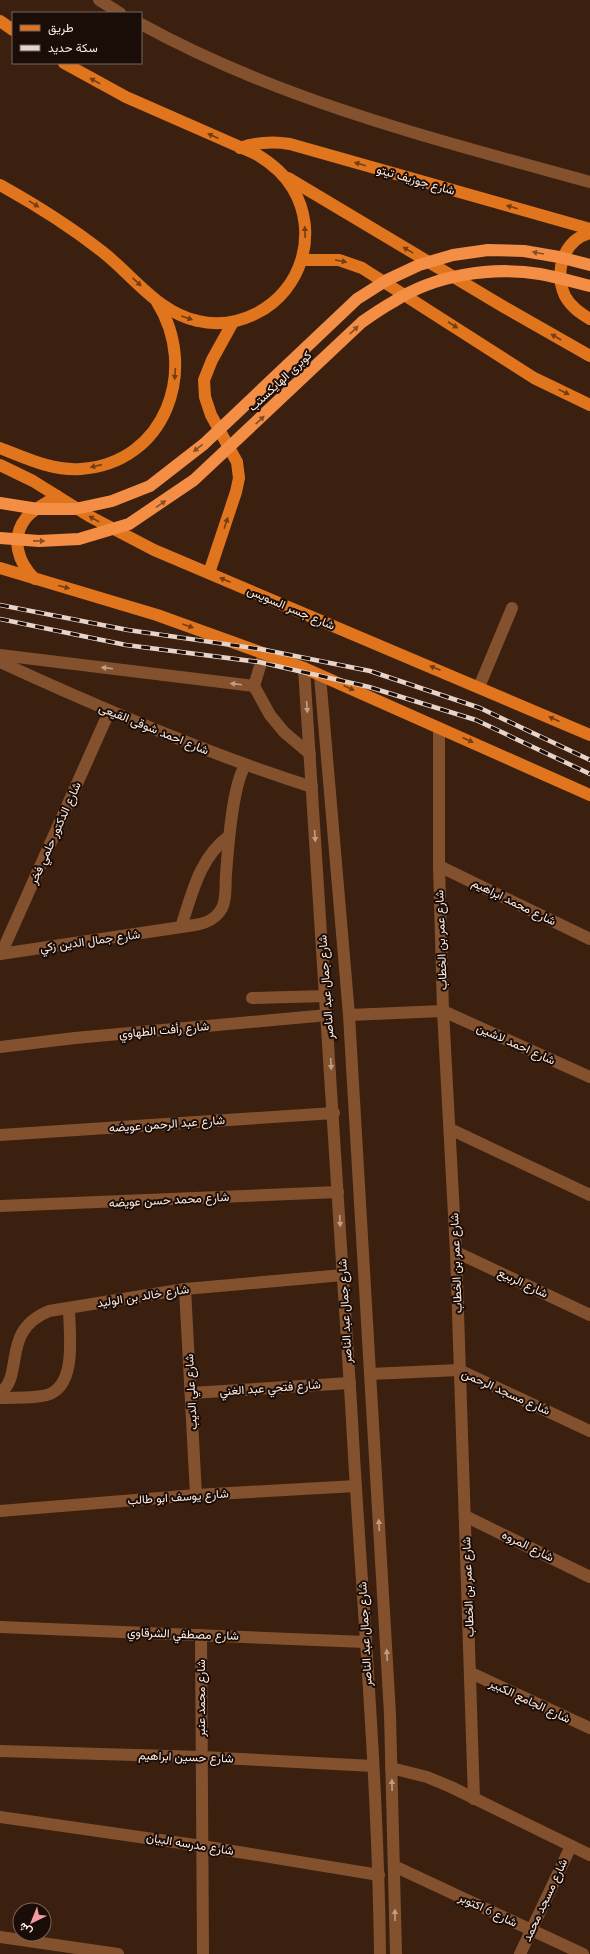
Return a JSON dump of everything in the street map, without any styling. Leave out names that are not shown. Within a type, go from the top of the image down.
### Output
[{"type":"highway","name":"كوبرى الهايكستب","points":[[0,503],[38,509],[74,509],[112,501],[150,486],[204,444],[357,299],[387,280],[419,265],[453,255],[488,250],[524,251],[559,257],[590,265]]},
{"type":"highway","name":"كوبرى الهايكستب","points":[[0,538],[39,541],[79,539],[129,524],[194,480],[362,322],[394,301],[428,285],[464,275],[502,271],[539,274],[590,286]]},
{"type":"main road","points":[[0,21],[12,29]]},
{"type":"main road","points":[[66,64],[126,97],[261,157],[283,175],[504,308],[590,356]]},
{"type":"main road","name":"شارع جوزيف تيتو","points":[[240,148],[258,142],[279,142],[290,144],[590,229]]},
{"type":"main road","points":[[0,185],[77,232],[119,266],[167,309],[194,320],[216,323],[233,322],[250,317],[265,309],[278,299],[289,286],[302,260],[306,238],[305,221],[296,194],[283,175]]},
{"type":"main road","points":[[590,233],[580,235],[565,252],[560,274],[562,285],[572,306],[580,314],[590,319]]},
{"type":"main road","points":[[302,260],[339,260],[362,268],[534,378],[590,405]]},
{"type":"main road","points":[[0,448],[53,467],[82,469],[110,462],[136,448],[147,438],[156,428],[170,403],[176,363],[172,336],[162,310],[154,298]]},
{"type":"main road","points":[[209,573],[236,492],[239,478],[237,462],[211,415],[204,397],[204,380],[212,360],[233,322]]},
{"type":"main road","name":"شارع جسر السويس","points":[[0,465],[33,481],[121,534],[590,735]]},
{"type":"main road","points":[[36,580],[26,570],[19,558],[17,544],[19,530],[26,518],[57,496]]},
{"type":"main road","points":[[0,568],[157,615],[304,668],[590,795]]},
{"type":"street","points":[[99,0],[118,12]]},
{"type":"street","points":[[142,25],[206,58],[290,92],[452,144],[590,182]]},
{"type":"street","points":[[479,687],[512,608]]},
{"type":"street","points":[[264,653],[254,686],[270,715],[284,732],[310,754]]},
{"type":"street","points":[[0,655],[254,686]]},
{"type":"street","name":"شارع احمد شوقى القيعى","points":[[0,662],[109,712],[245,766],[312,787]]},
{"type":"street","name":"شارع جمال عبد الناصر","points":[[304,668],[327,996],[373,1766],[379,1875],[380,1954]]},
{"type":"street","name":"شارع جمال عبد الناصر","points":[[320,676],[348,1015],[390,1706],[396,1954]]},
{"type":"street","name":"شارع الدكتور حلمي فخر","points":[[0,954],[109,712]]},
{"type":"street","name":"شارع عمر بن الخطاب","points":[[440,728],[439,866],[443,1011],[456,1252],[474,1799]]},
{"type":"street","name":"شارع جمال الدين زكي","points":[[0,954],[206,923],[216,916],[223,906],[229,836],[239,778],[245,766]]},
{"type":"street","points":[[180,927],[205,861],[220,843],[229,836]]},
{"type":"street","name":"شارع محمد ابراهيم","points":[[439,866],[590,938]]},
{"type":"street","points":[[252,998],[327,996]]},
{"type":"street","points":[[348,1015],[443,1011]]},
{"type":"street","name":"شارع احمد لاشين","points":[[443,1011],[590,1077]]},
{"type":"street","name":"شارع رأفت الطهاوي","points":[[0,1047],[75,1038],[328,1015]]},
{"type":"street","name":"شارع عبد الرحمن عويضه","points":[[0,1135],[334,1113]]},
{"type":"street","points":[[450,1129],[590,1195]]},
{"type":"street","name":"شارع محمد حسن عويضه","points":[[0,1206],[338,1192]]},
{"type":"street","name":"شارع الربيع","points":[[456,1252],[590,1315]]},
{"type":"street","name":"شارع خالد بن الوليد","points":[[0,1393],[4,1391],[9,1378],[9,1350],[13,1336],[22,1324],[35,1315],[185,1289],[343,1276]]},
{"type":"street","name":"شارع علي الديب","points":[[185,1289],[196,1494]]},
{"type":"street","points":[[0,1398],[48,1394],[62,1385],[69,1369],[70,1308]]},
{"type":"street","name":"شارع مسجد الرحمن","points":[[370,1374],[459,1370],[590,1430]]},
{"type":"street","name":"شارع فتحي عبد الغني","points":[[191,1393],[350,1383]]},
{"type":"street","name":"شارع يوسف ابو طالب","points":[[0,1511],[196,1494],[356,1486]]},
{"type":"street","name":"شارع المروه","points":[[465,1516],[590,1577]]},
{"type":"street","name":"شارع مصطفي الشرقاوي","points":[[0,1627],[201,1634],[365,1642]]},
{"type":"street","name":"شارع محمد عنبر","points":[[201,1634],[202,1954]]},
{"type":"street","name":"شارع الجامع الكبير","points":[[470,1673],[590,1728]]},
{"type":"street","name":"شارع حسين ابراهيم","points":[[0,1751],[202,1757],[373,1766]]},
{"type":"street","points":[[391,1768],[427,1777],[590,1855]]},
{"type":"street","name":"شارع مدرسه البيان","points":[[0,1817],[202,1846],[379,1875]]},
{"type":"street","name":"شارع مسجد محمد","points":[[520,1954],[571,1846]]},
{"type":"street","name":"شارع 6 اكتوبر","points":[[394,1866],[583,1954]]},
{"type":"street","points":[[0,1937],[118,1954]]},
{"type":"railway","points":[[0,605],[128,630],[260,649],[370,671],[480,708],[590,760]]},
{"type":"railway","points":[[0,619],[126,645],[259,662],[369,687],[476,720],[590,774]]}]
